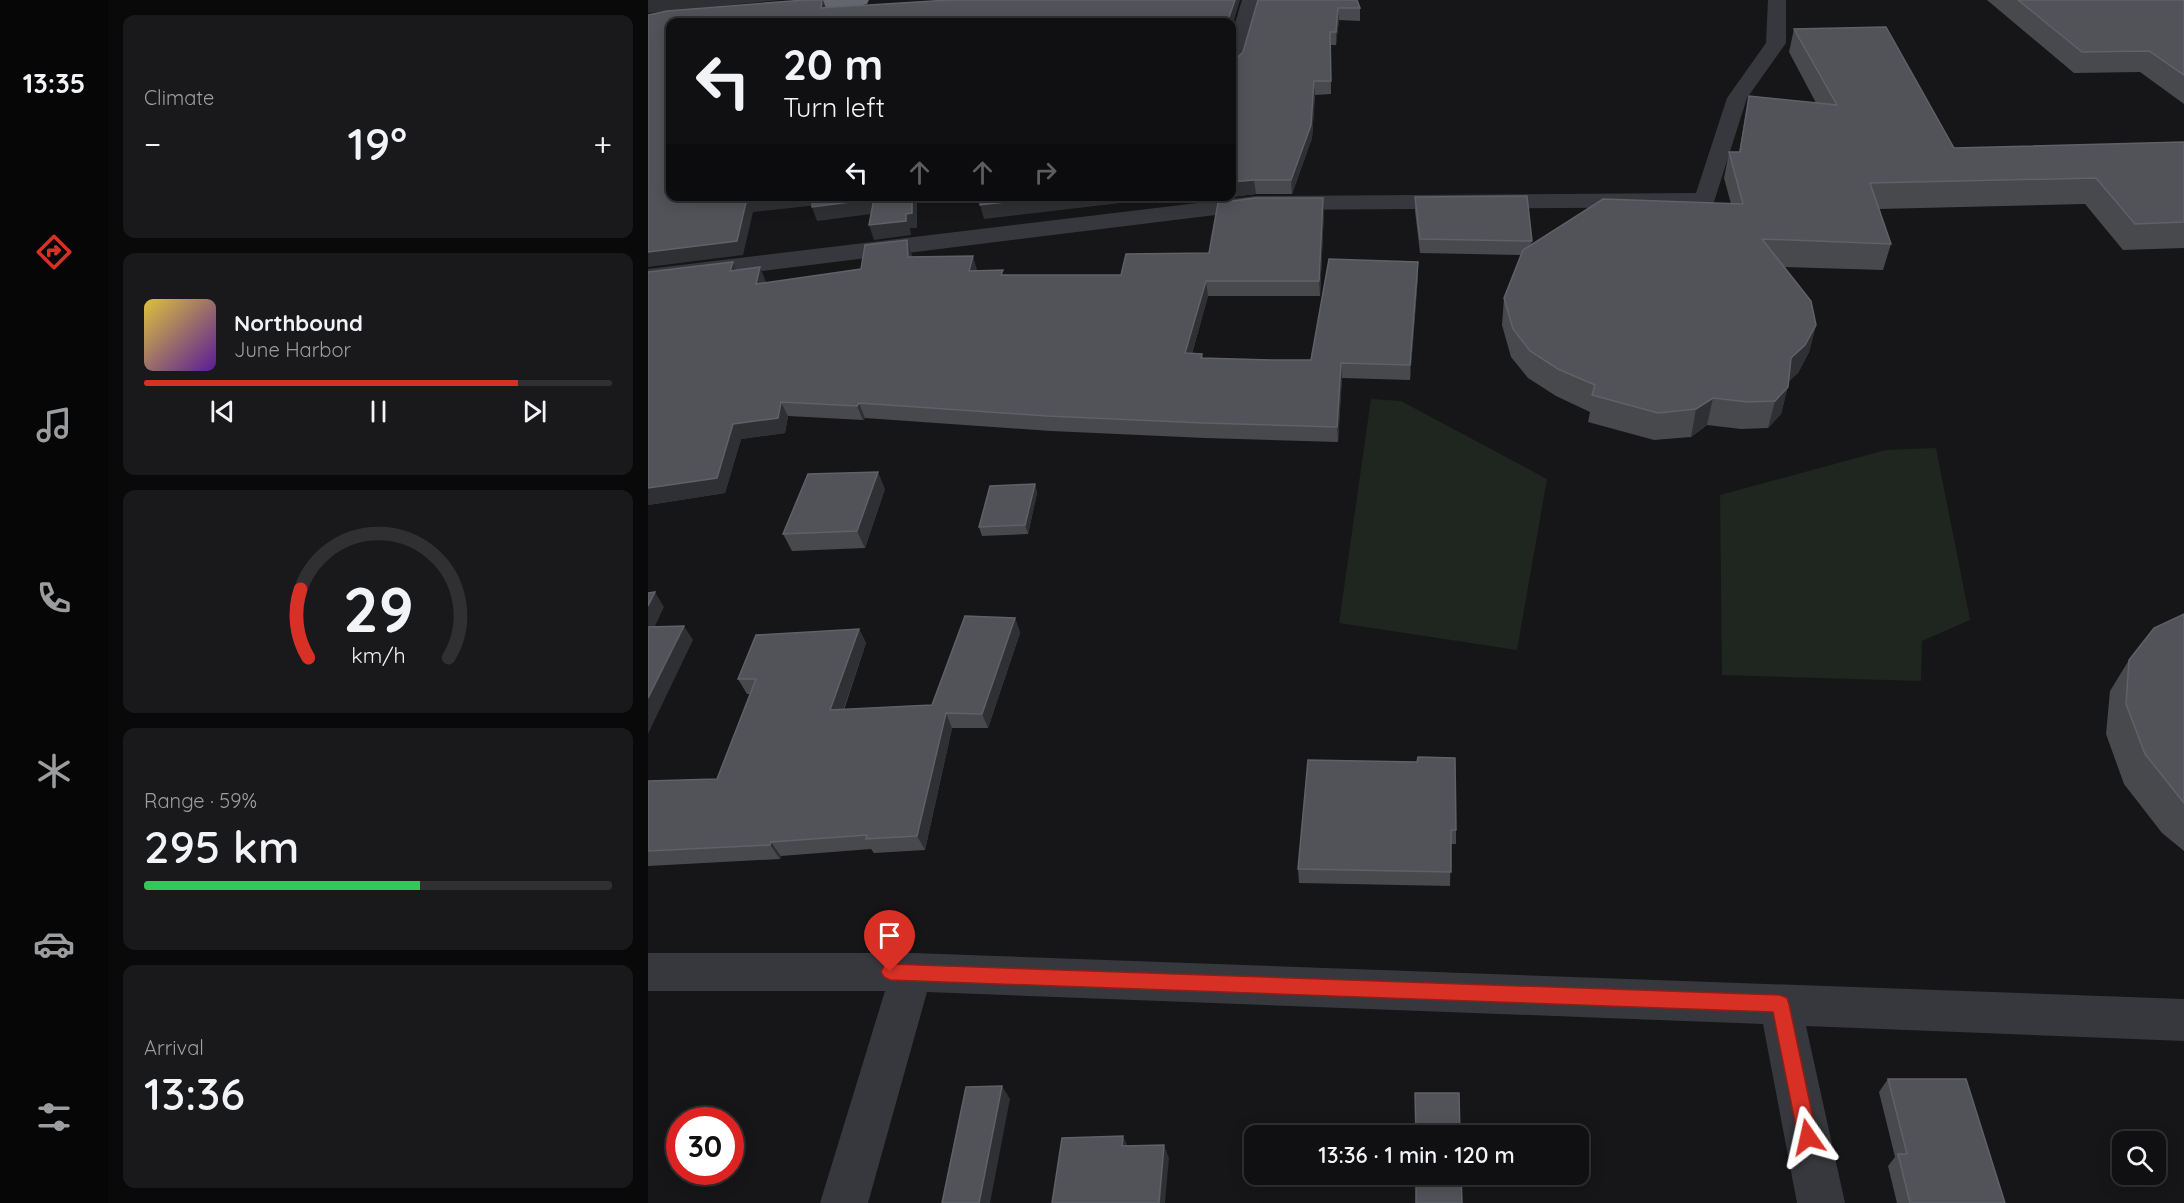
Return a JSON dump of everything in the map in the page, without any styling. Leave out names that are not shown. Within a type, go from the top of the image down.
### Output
[{"type":"highway","points":[[766,9],[860,0]]},
{"type":"street","points":[[1236,51],[1251,0]]},
{"type":"street","points":[[648,277],[1256,203],[1705,200],[1737,98],[1776,43],[1777,0]]},
{"type":"street","points":[[648,972],[912,972],[2184,1020]]},
{"type":"street","points":[[844,1203],[912,972]]},
{"type":"street","points":[[1780,1004],[1821,1203]]},
{"type":"shaded area","points":[[1371,399],[1401,401],[1547,479],[1517,650],[1339,623]]},
{"type":"shaded area","points":[[1936,448],[1970,620],[1922,641],[1921,681],[1722,675],[1720,495],[1886,450]]},
{"type":"building","points":[[804,0],[822,0],[821,8],[949,0],[1235,0],[1229,18],[666,18],[666,201],[746,201],[737,241],[648,252],[648,15],[667,11]]},
{"type":"building","points":[[1258,0],[1357,0],[1360,8],[1338,8],[1336,32],[1330,32],[1331,81],[1314,81],[1311,125],[1291,180],[1236,182],[1236,58],[1243,52]]},
{"type":"building","points":[[2018,0],[2184,0],[2184,75],[2149,51],[2082,52]]},
{"type":"building","points":[[1886,27],[1954,148],[2184,142],[2184,222],[2135,224],[2096,178],[1870,183],[1891,244],[1762,239],[1811,301],[1816,325],[1805,345],[1791,358],[1788,387],[1775,401],[1748,402],[1713,398],[1696,409],[1658,413],[1592,395],[1595,385],[1558,369],[1530,351],[1513,329],[1504,298],[1523,250],[1603,199],[1743,204],[1729,152],[1740,152],[1749,96],[1837,105],[1794,29]]},
{"type":"building","points":[[1527,196],[1532,241],[1420,239],[1415,197]]},
{"type":"building","points":[[1255,198],[1323,198],[1319,281],[1206,281],[1185,353],[1202,354],[1201,358],[1311,360],[1329,259],[1418,262],[1410,365],[1341,363],[1337,427],[1047,416],[859,403],[857,406],[781,402],[778,418],[733,424],[717,478],[648,488],[648,272],[733,262],[730,271],[760,267],[756,284],[861,269],[865,245],[907,240],[908,257],[973,256],[969,271],[1003,270],[1001,275],[1121,275],[1126,254],[1209,253],[1218,203]]},
{"type":"building","points":[[813,201],[858,201],[812,207]]},
{"type":"building","points":[[874,201],[912,201],[912,213],[906,214],[906,221],[869,225]]},
{"type":"building","points":[[980,201],[1013,201],[980,205]]},
{"type":"building","points":[[878,472],[857,531],[783,534],[808,474]]},
{"type":"building","points":[[1035,484],[1025,525],[979,527],[990,486]]},
{"type":"building","points":[[655,592],[648,606],[648,593]]},
{"type":"building","points":[[2184,614],[2184,803],[2145,754],[2126,704],[2129,660],[2154,628]]},
{"type":"building","points":[[965,616],[1015,618],[982,714],[946,713],[917,836],[866,839],[867,835],[771,842],[770,845],[648,851],[648,781],[717,779],[756,679],[738,679],[756,635],[859,629],[830,710],[932,705]]},
{"type":"building","points":[[684,626],[648,698],[648,627]]},
{"type":"building","points":[[1418,757],[1455,758],[1456,830],[1451,830],[1451,872],[1298,869],[1308,760],[1417,762]]},
{"type":"building","points":[[1888,1079],[1966,1079],[2005,1203],[1910,1203],[1898,1154],[1907,1154]]},
{"type":"building","points":[[1002,1086],[979,1203],[942,1203],[966,1087]]},
{"type":"building","points":[[1415,1093],[1459,1093],[1460,1125],[1416,1125]]},
{"type":"building","points":[[1123,1136],[1122,1146],[1164,1145],[1159,1203],[1052,1203],[1062,1138]]},
{"type":"building","points":[[1416,1185],[1461,1185],[1462,1203],[1416,1203]]},
{"type":"route","points":[[890,972],[1780,1004],[1808,1137]]}]
